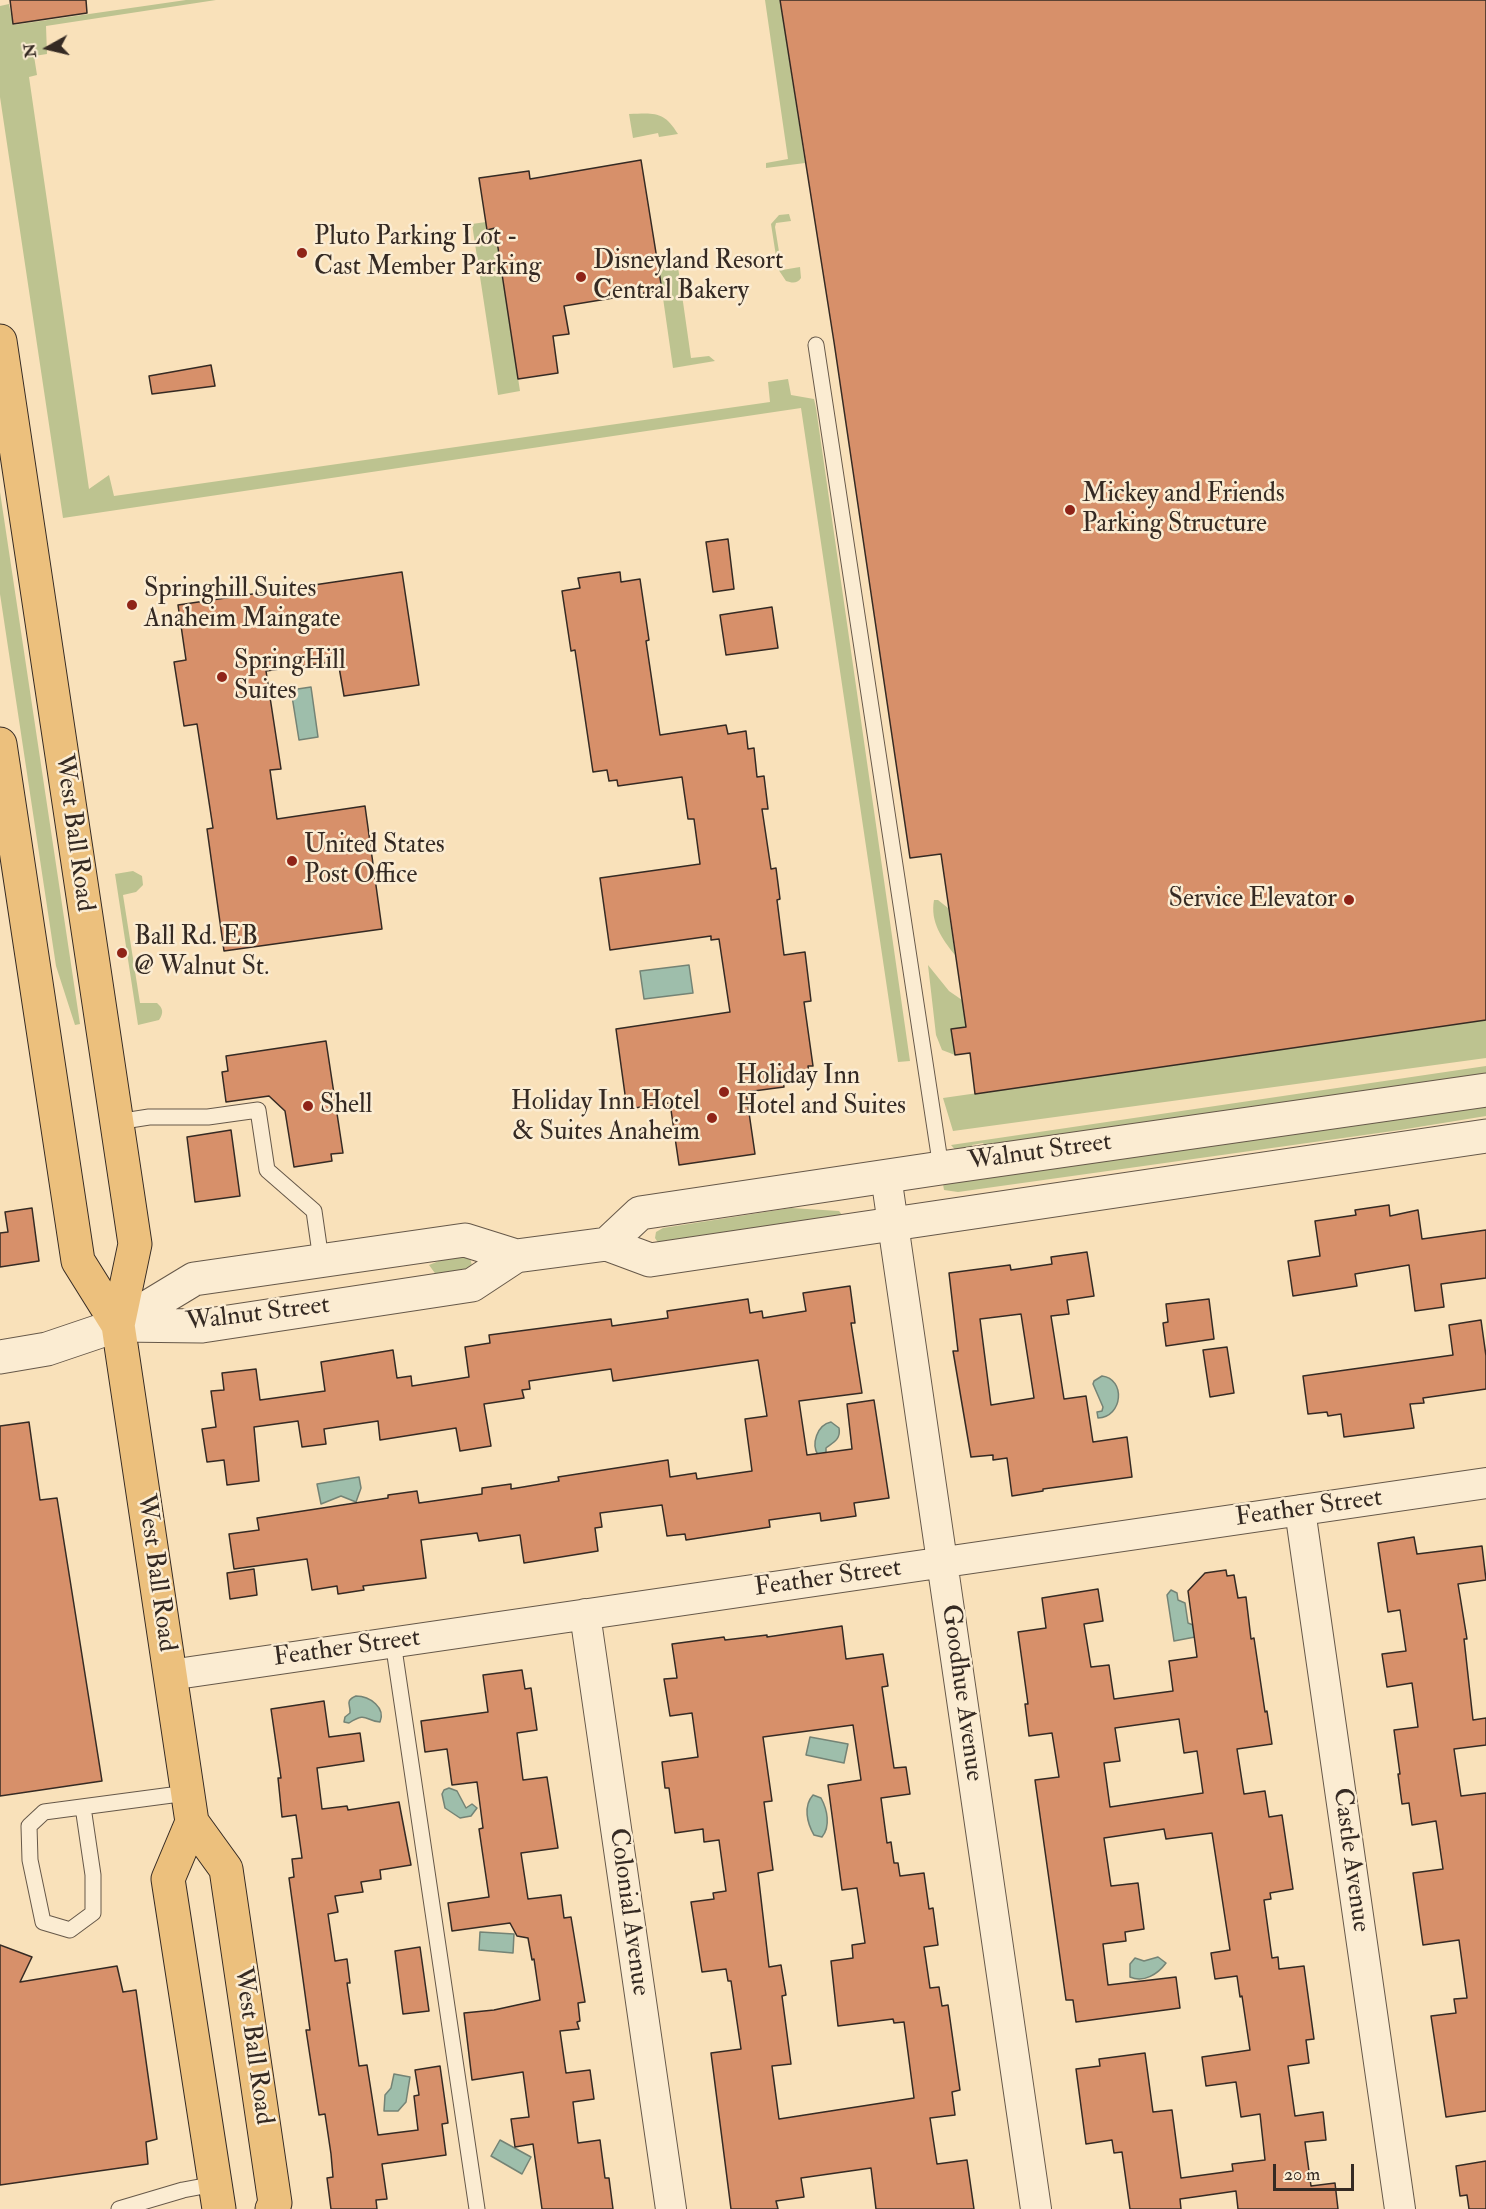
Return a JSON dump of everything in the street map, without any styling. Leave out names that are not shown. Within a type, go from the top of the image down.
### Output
[{"type":"main road","name":"West Ball Road","points":[[0,340],[135,1244],[118,1325],[189,1807],[226,1869],[275,2203],[272,2209]]},
{"type":"main road","name":"West Ball Road","points":[[0,744],[78,1261],[118,1325]]},
{"type":"main road","points":[[189,1807],[168,1879],[217,2197]]},
{"type":"street","name":"Walnut Street","points":[[607,1245],[640,1213],[1486,1090]]},
{"type":"street","name":"Walnut Street","points":[[118,1325],[194,1279],[465,1240],[516,1256],[607,1245],[650,1260],[1486,1136]]},
{"type":"street","name":"Goodhue Avenue","points":[[886,1176],[1036,2209]]},
{"type":"street","name":"Walnut Street","points":[[118,1325],[202,1326],[472,1285],[516,1256]]},
{"type":"street","points":[[0,1357],[47,1349],[118,1325]]},
{"type":"street","name":"Feather Street","points":[[170,1675],[1486,1484]]},
{"type":"street","name":"Castle Avenue","points":[[1300,1510],[1400,2209]]},
{"type":"street","name":"Colonial Avenue","points":[[585,1614],[671,2209]]},
{"type":"lane","points":[[816,345],[940,1168]]},
{"type":"lane","points":[[117,1122],[149,1117],[208,1117],[258,1110],[267,1170],[314,1210],[321,1260]]},
{"type":"lane","points":[[393,1642],[477,2209]]},
{"type":"lane","points":[[83,1807],[93,1875],[93,1913],[70,1930],[43,1922],[30,1860],[29,1826],[44,1812],[83,1807],[189,1807]]},
{"type":"lane","points":[[119,2209],[183,2190],[217,2197]]},
{"type":"green space","points":[[186,0],[216,0],[46,26],[47,54],[34,56],[37,75],[29,77],[89,489],[109,475],[114,496],[770,402],[768,382],[788,379],[791,395],[814,399],[816,408],[910,1061],[898,1062],[801,408],[63,518],[0,97],[0,6],[9,4],[13,25]]},
{"type":"green space","points":[[765,0],[780,0],[805,163],[766,168],[766,163],[788,159]]},
{"type":"green space","points":[[646,113],[663,117],[678,134],[659,137],[658,133],[633,138],[629,114]]},
{"type":"green space","points":[[789,214],[791,221],[776,223],[775,227],[782,270],[800,267],[801,278],[794,282],[786,281],[778,269],[771,224],[779,215]]},
{"type":"green space","points":[[486,222],[487,229],[495,228],[520,391],[498,395],[472,224]]},
{"type":"green space","points":[[677,260],[691,358],[709,356],[715,361],[673,368],[658,263]]},
{"type":"green space","points":[[0,492],[80,1024],[75,1025],[56,966],[0,594]]},
{"type":"green space","points":[[133,871],[142,876],[143,885],[136,892],[123,895],[140,1003],[157,1003],[162,1011],[159,1020],[138,1025],[115,874]]},
{"type":"green space","points":[[934,900],[938,900],[948,908],[955,955],[935,923]]},
{"type":"green space","points":[[928,965],[949,991],[962,1000],[966,1027],[951,1029],[955,1055],[942,1050],[936,1035]]},
{"type":"green space","points":[[1486,1020],[1486,1058],[953,1131],[943,1098]]},
{"type":"green space","points":[[1486,1066],[1486,1076],[988,1151],[983,1143],[972,1145],[974,1151],[958,1153],[951,1145]]},
{"type":"green space","points":[[1486,1102],[1486,1116],[1400,1130],[958,1192],[944,1190],[943,1184],[947,1179]]},
{"type":"green space","points":[[791,1208],[839,1211],[843,1216],[659,1244],[655,1238],[656,1232],[663,1228]]},
{"type":"green space","points":[[456,1254],[470,1257],[472,1266],[469,1270],[437,1276],[429,1265]]},
{"type":"shaded area","points":[[311,687],[318,737],[299,740],[291,690]]},
{"type":"shaded area","points":[[689,965],[693,993],[644,999],[640,971]]},
{"type":"shaded area","points":[[1102,1376],[1115,1384],[1118,1398],[1113,1411],[1098,1418],[1097,1412],[1102,1411],[1103,1407],[1093,1384]]},
{"type":"shaded area","points":[[831,1422],[839,1428],[839,1435],[826,1448],[826,1453],[818,1455],[815,1441],[822,1427]]},
{"type":"shaded area","points":[[359,1477],[361,1488],[356,1502],[341,1496],[321,1504],[317,1484]]},
{"type":"shaded area","points":[[1171,1590],[1177,1593],[1178,1600],[1185,1603],[1188,1623],[1193,1625],[1195,1637],[1174,1641],[1167,1595]]},
{"type":"shaded area","points":[[356,1696],[366,1698],[376,1704],[381,1712],[380,1722],[363,1717],[349,1723],[344,1722],[345,1717],[350,1713],[349,1701]]},
{"type":"shaded area","points":[[810,1737],[848,1744],[844,1763],[806,1755]]},
{"type":"shaded area","points":[[449,1788],[457,1791],[466,1808],[472,1804],[477,1808],[471,1816],[460,1818],[445,1808],[442,1794]]},
{"type":"shaded area","points":[[813,1795],[821,1798],[825,1807],[827,1823],[822,1837],[814,1835],[809,1825],[807,1809]]},
{"type":"shaded area","points":[[480,1932],[514,1934],[513,1953],[479,1950]]},
{"type":"shaded area","points":[[1158,1957],[1166,1963],[1155,1974],[1140,1979],[1130,1977],[1130,1964],[1135,1958],[1144,1961]]},
{"type":"shaded area","points":[[394,2074],[410,2077],[406,2102],[398,2111],[384,2111],[385,2095],[391,2088]]},
{"type":"shaded area","points":[[500,2140],[531,2157],[522,2174],[491,2156]]},
{"type":"building","points":[[10,0],[86,0],[87,13],[13,24]]},
{"type":"building","name":"Mickey and Friends Parking Structure","points":[[780,0],[1486,0],[1486,1020],[975,1094],[970,1053],[955,1055],[951,1029],[966,1027],[941,854],[910,858],[834,342]]},
{"type":"building","name":"Disneyland Resort Central Bakery","points":[[641,160],[662,290],[564,306],[569,334],[553,336],[558,373],[518,379],[495,228],[487,230],[479,178],[529,171],[530,179]]},
{"type":"building","points":[[211,365],[215,386],[152,394],[149,376]]},
{"type":"building","points":[[728,539],[734,589],[713,592],[706,542]]},
{"type":"building","points":[[402,572],[419,685],[344,696],[338,661],[266,671],[281,769],[270,770],[277,819],[365,806],[382,929],[224,951],[207,829],[213,828],[197,724],[184,726],[174,662],[186,660],[178,605]]},
{"type":"building","points":[[620,572],[621,582],[640,579],[649,640],[646,641],[660,735],[726,725],[728,734],[746,731],[748,749],[754,748],[757,777],[764,776],[768,809],[762,809],[771,869],[776,868],[780,899],[777,900],[784,955],[805,952],[811,1001],[804,1002],[813,1066],[808,1066],[809,1073],[782,1077],[784,1087],[746,1092],[755,1154],[679,1165],[670,1103],[627,1109],[616,1029],[730,1012],[719,939],[711,940],[711,936],[610,950],[600,878],[700,864],[694,819],[688,819],[682,777],[618,786],[617,780],[609,781],[607,770],[593,772],[575,650],[571,651],[562,591],[580,588],[578,578]]},
{"type":"building","points":[[772,607],[778,648],[726,655],[720,615]]},
{"type":"building","name":"Shell","points":[[326,1041],[343,1153],[331,1154],[332,1161],[294,1167],[285,1111],[269,1096],[226,1102],[222,1072],[228,1071],[226,1056]]},
{"type":"building","points":[[231,1130],[240,1196],[195,1202],[187,1137]]},
{"type":"building","points":[[1389,1205],[1390,1216],[1418,1210],[1422,1239],[1486,1230],[1486,1278],[1441,1284],[1444,1307],[1415,1311],[1409,1265],[1355,1274],[1357,1286],[1293,1296],[1288,1261],[1320,1256],[1315,1221],[1356,1215],[1355,1210]]},
{"type":"building","points":[[32,1208],[39,1261],[0,1267],[0,1233],[8,1232],[5,1212]]},
{"type":"building","points":[[1087,1252],[1094,1296],[1067,1300],[1069,1314],[1051,1316],[1064,1399],[1086,1396],[1093,1442],[1127,1437],[1132,1477],[1043,1489],[1043,1491],[1012,1496],[1007,1458],[993,1460],[993,1455],[971,1457],[953,1351],[958,1351],[949,1273],[1010,1265],[1011,1270],[1052,1264],[1051,1257]],"holes":[[[1021,1314],[1034,1398],[991,1405],[980,1319]]]},
{"type":"building","points":[[850,1286],[855,1323],[851,1323],[862,1393],[799,1401],[807,1455],[852,1449],[847,1404],[874,1400],[889,1498],[854,1503],[856,1516],[821,1521],[820,1513],[769,1520],[770,1527],[686,1540],[685,1534],[667,1536],[662,1505],[600,1513],[602,1527],[595,1528],[598,1551],[524,1563],[520,1535],[479,1541],[477,1533],[421,1540],[426,1578],[363,1586],[364,1590],[338,1594],[337,1586],[312,1590],[307,1559],[234,1569],[229,1534],[259,1530],[257,1518],[388,1498],[388,1495],[417,1491],[419,1503],[482,1494],[482,1488],[511,1484],[511,1489],[559,1481],[558,1477],[668,1460],[670,1477],[696,1473],[697,1479],[752,1471],[745,1419],[767,1416],[758,1360],[613,1381],[611,1369],[529,1381],[530,1389],[522,1390],[524,1398],[484,1404],[491,1446],[460,1451],[456,1428],[380,1440],[378,1421],[324,1429],[326,1444],[302,1447],[298,1421],[254,1427],[259,1481],[227,1485],[224,1460],[207,1462],[202,1429],[216,1427],[211,1391],[224,1390],[222,1373],[256,1369],[260,1400],[325,1391],[321,1362],[393,1350],[397,1378],[411,1376],[412,1386],[469,1377],[465,1347],[490,1343],[489,1335],[611,1319],[612,1326],[668,1318],[667,1311],[748,1299],[750,1313],[762,1311],[763,1318],[806,1311],[803,1293]]},
{"type":"building","points":[[1209,1299],[1214,1339],[1166,1346],[1163,1323],[1168,1322],[1166,1304]]},
{"type":"building","points":[[1481,1320],[1486,1356],[1486,1389],[1423,1398],[1424,1403],[1410,1404],[1414,1428],[1344,1437],[1341,1414],[1328,1416],[1327,1412],[1308,1414],[1303,1376],[1453,1355],[1449,1325]]},
{"type":"building","points":[[1227,1347],[1234,1393],[1210,1397],[1203,1350]]},
{"type":"building","points":[[29,1422],[40,1500],[57,1498],[102,1781],[0,1796],[0,1426]]},
{"type":"building","points":[[1414,1537],[1417,1554],[1482,1546],[1486,1580],[1458,1584],[1467,1639],[1464,1639],[1473,1720],[1486,1718],[1486,1745],[1454,1749],[1461,1796],[1486,1793],[1486,2111],[1446,2117],[1431,2016],[1456,2013],[1454,1999],[1467,1998],[1459,1940],[1423,1945],[1413,1873],[1443,1869],[1436,1821],[1412,1825],[1409,1803],[1402,1804],[1394,1730],[1418,1727],[1412,1683],[1387,1687],[1382,1654],[1406,1651],[1400,1610],[1388,1612],[1378,1543]]},
{"type":"building","points":[[254,1569],[257,1595],[230,1599],[227,1573]]},
{"type":"building","points":[[1226,1570],[1227,1576],[1234,1575],[1238,1598],[1246,1597],[1251,1639],[1254,1638],[1272,1744],[1237,1749],[1244,1794],[1265,1791],[1269,1817],[1282,1815],[1293,1889],[1270,1893],[1271,1899],[1264,1900],[1272,1958],[1278,1957],[1279,1969],[1304,1966],[1314,2039],[1306,2040],[1309,2063],[1288,2066],[1295,2116],[1323,2112],[1326,2140],[1305,2142],[1311,2186],[1335,2183],[1338,2209],[1238,2209],[1236,2191],[1180,2199],[1181,2209],[1130,2209],[1122,2152],[1114,2153],[1112,2140],[1086,2144],[1076,2069],[1100,2066],[1099,2059],[1145,2053],[1153,2112],[1172,2110],[1181,2178],[1233,2171],[1232,2164],[1265,2160],[1260,2114],[1241,2117],[1236,2082],[1206,2086],[1202,2057],[1250,2050],[1237,1976],[1215,1979],[1211,1953],[1230,1950],[1212,1833],[1166,1839],[1164,1829],[1104,1838],[1111,1886],[1138,1883],[1144,1929],[1125,1932],[1126,1941],[1103,1944],[1108,1985],[1176,1977],[1180,2008],[1076,2022],[1073,2000],[1066,2000],[1035,1780],[1059,1777],[1052,1733],[1029,1736],[1025,1704],[1028,1704],[1018,1632],[1046,1628],[1042,1598],[1098,1589],[1103,1621],[1084,1624],[1091,1667],[1109,1665],[1114,1699],[1173,1691],[1169,1661],[1197,1657],[1188,1591],[1205,1573]],"holes":[[[1179,1719],[1184,1753],[1197,1751],[1203,1793],[1110,1807],[1104,1763],[1120,1761],[1115,1728]]]},
{"type":"building","points":[[842,1626],[846,1659],[883,1654],[888,1686],[882,1687],[894,1768],[906,1767],[910,1794],[881,1798],[887,1843],[891,1842],[894,1863],[898,1863],[900,1876],[924,1873],[929,1909],[933,1908],[938,1945],[924,1947],[930,1988],[939,1987],[942,2006],[948,2005],[960,2090],[952,2092],[955,2115],[930,2118],[937,2164],[967,2160],[974,2209],[876,2209],[871,2168],[801,2178],[804,2197],[776,2201],[778,2209],[731,2209],[711,2053],[741,2049],[731,1981],[728,1981],[726,1969],[702,1972],[691,1902],[714,1899],[713,1893],[726,1891],[719,1840],[704,1842],[703,1829],[675,1833],[669,1788],[665,1788],[662,1762],[698,1757],[692,1713],[670,1716],[664,1679],[677,1678],[672,1644],[724,1637],[725,1640],[767,1635],[767,1637]],"holes":[[[853,1725],[861,1780],[828,1785],[842,1890],[857,1888],[865,1943],[852,1945],[853,1958],[831,1961],[838,2026],[893,2019],[894,2023],[904,2022],[914,2098],[779,2119],[772,2066],[791,2064],[782,1996],[786,1995],[781,1965],[769,1967],[758,1873],[773,1870],[764,1802],[772,1801],[763,1737]]]},
{"type":"building","points":[[522,1670],[525,1689],[531,1688],[537,1730],[517,1733],[523,1780],[547,1777],[558,1848],[521,1853],[528,1899],[561,1895],[564,1918],[571,1917],[585,2002],[578,2003],[579,2029],[560,2031],[566,2073],[590,2070],[594,2099],[573,2102],[578,2143],[600,2140],[605,2178],[609,2178],[613,2209],[542,2209],[533,2144],[515,2147],[511,2119],[529,2117],[523,2072],[472,2080],[464,2013],[494,2010],[540,2000],[534,1959],[532,1960],[528,1938],[517,1936],[510,1923],[452,1931],[448,1903],[489,1897],[479,1829],[483,1828],[477,1782],[452,1785],[447,1749],[425,1752],[421,1721],[488,1712],[483,1675]]},
{"type":"building","points":[[324,1701],[329,1737],[360,1733],[364,1761],[317,1768],[322,1809],[347,1806],[348,1810],[399,1802],[411,1865],[380,1870],[381,1879],[361,1882],[363,1892],[335,1896],[338,1912],[328,1914],[335,1961],[347,1959],[350,1983],[347,1983],[359,2066],[367,2065],[378,2135],[418,2130],[414,2096],[419,2095],[415,2070],[440,2066],[448,2123],[442,2124],[446,2155],[382,2164],[387,2199],[376,2200],[377,2209],[331,2209],[327,2178],[333,2177],[331,2154],[325,2114],[319,2115],[306,2030],[310,2030],[289,1878],[294,1877],[292,1859],[302,1858],[296,1815],[282,1817],[278,1778],[281,1778],[271,1709]]},
{"type":"building","points":[[0,1945],[32,1957],[20,1982],[117,1966],[123,1992],[136,1990],[157,2139],[146,2142],[148,2164],[0,2185]]},
{"type":"building","points":[[420,1947],[429,2011],[403,2014],[395,1951]]},
{"type":"building","points":[[1486,2161],[1486,2209],[1469,2209],[1467,2195],[1460,2196],[1456,2166]]},
{"type":"place","name":"Pluto Parking Lot - Cast Member Parking","points":[[302,253]]},
{"type":"place","name":"Disneyland Resort Central Bakery","points":[[581,277]]},
{"type":"place","name":"Mickey and Friends Parking Structure","points":[[1070,510]]},
{"type":"place","name":"Springhill Suites Anaheim Maingate","points":[[132,605]]},
{"type":"place","name":"SpringHill Suites","points":[[222,677]]},
{"type":"place","name":"United States Post Office","points":[[292,861]]},
{"type":"place","name":"Service Elevator","points":[[1349,900]]},
{"type":"place","name":"Ball Rd. EB @ Walnut St.","points":[[122,953]]},
{"type":"place","name":"Holiday Inn Hotel and Suites","points":[[724,1092]]},
{"type":"place","name":"Shell","points":[[308,1106]]},
{"type":"place","name":"Holiday Inn Hotel & Suites Anaheim","points":[[712,1118]]}]
